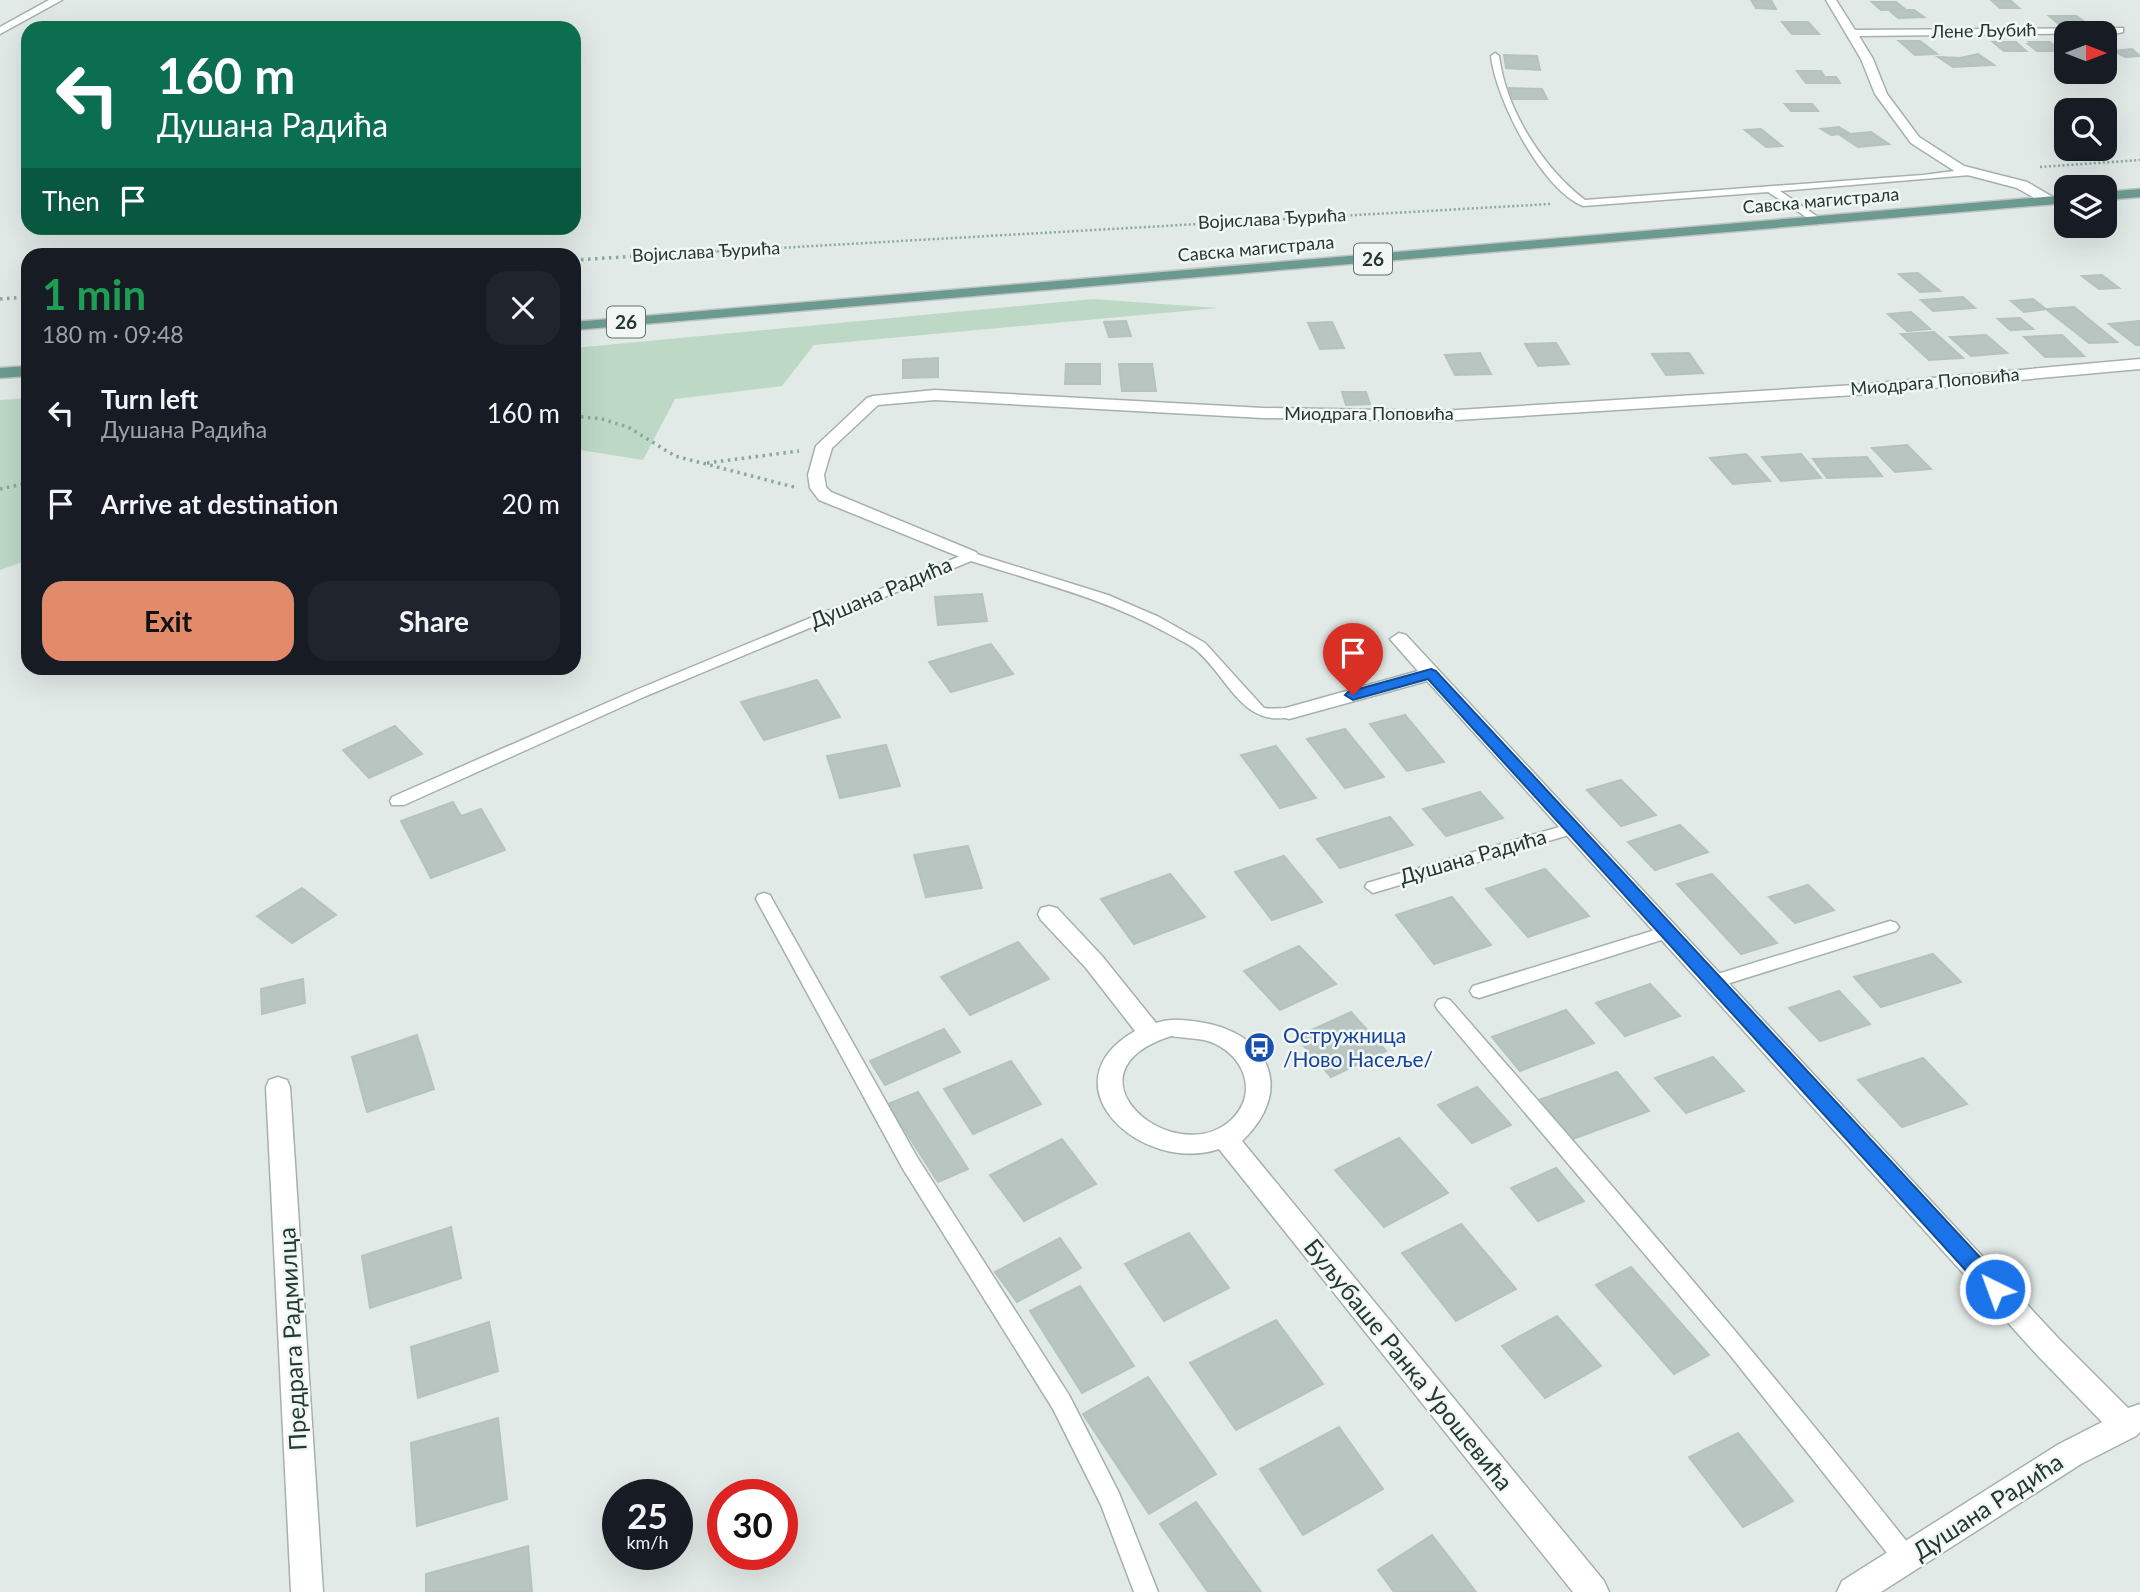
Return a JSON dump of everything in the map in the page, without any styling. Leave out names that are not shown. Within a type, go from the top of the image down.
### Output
[{"type":"main road","points":[[2117,195],[2140,193]]},
{"type":"main road","name":"Савска магистрала","points":[[581,325],[2054,200]]},
{"type":"main road","points":[[0,373],[21,372]]},
{"type":"street","points":[[0,31],[57,0]]},
{"type":"street","points":[[1831,0],[1867,59],[1881,94],[1905,129],[1933,154],[1970,172],[2022,185],[2048,200]]},
{"type":"street","name":"Лене Љубић","points":[[1849,33],[2119,30]]},
{"type":"street","name":"Миодрага Поповића","points":[[824,446],[873,401],[935,395],[1263,413],[1441,416],[1855,390],[2140,364]]},
{"type":"street","points":[[824,446],[817,475],[818,488],[825,496],[970,556]]},
{"type":"street","name":"Душана Радића","points":[[1399,639],[2049,1348],[2133,1422],[2070,1454],[1853,1592]]},
{"type":"street","name":"Душана Радића","points":[[1289,713],[1431,674]]},
{"type":"street","points":[[1049,914],[1094,962],[1150,1032]]},
{"type":"street","points":[[1171,1027],[1194,1027],[1216,1033],[1236,1043],[1251,1057],[1260,1074],[1261,1093],[1255,1111],[1243,1126],[1224,1138],[1202,1143],[1177,1143],[1153,1137],[1134,1126],[1119,1110],[1111,1093],[1111,1074],[1118,1057],[1132,1043],[1150,1032],[1171,1027]]},
{"type":"street","name":"Предрага Радмилца","points":[[278,1087],[307,1592]]},
{"type":"street","name":"Буљубаше Ранка Урошевића","points":[[1224,1138],[1593,1592]]},
{"type":"lane","points":[[1495,57],[1497,76],[1515,119],[1559,181],[1583,202],[1923,178],[1970,172]]},
{"type":"lane","points":[[1768,188],[1817,221]]},
{"type":"lane","name":"Душана Радића","points":[[398,801],[641,693],[970,556],[1102,598],[1154,620],[1200,646],[1259,711],[1274,715],[1289,713]]},
{"type":"lane","name":"Душана Радића","points":[[1373,887],[1573,828]]},
{"type":"lane","points":[[764,900],[910,1163],[1061,1402],[1111,1501],[1146,1592]]},
{"type":"lane","points":[[1714,982],[1890,927]]},
{"type":"lane","points":[[1479,991],[1668,932]]},
{"type":"lane","points":[[1444,1005],[1649,1241],[1818,1444],[1907,1560]]},
{"type":"path","points":[[2038,167],[2140,160]]},
{"type":"path","name":"Војислава Ђурића","points":[[581,260],[1003,233],[1583,202]]},
{"type":"path","points":[[0,299],[21,298]]},
{"type":"path","points":[[581,417],[610,421],[629,428],[658,449],[701,463],[825,496]]},
{"type":"path","points":[[701,463],[776,455],[824,446]]},
{"type":"path","points":[[0,489],[21,485]]},
{"type":"green space","points":[[1093,299],[1218,308],[814,345],[782,386],[675,399],[643,460],[581,450],[581,347]]},
{"type":"green space","points":[[21,398],[21,562],[0,570],[0,400]]},
{"type":"building","points":[[1751,0],[1771,0],[1776,9],[1756,8]]},
{"type":"building","points":[[1991,0],[2010,0],[2019,8],[2000,8]]},
{"type":"building","points":[[1872,2],[1896,2],[1905,9],[1881,10]]},
{"type":"building","points":[[1889,10],[1914,10],[1924,17],[1898,18]]},
{"type":"building","points":[[2049,16],[2076,16],[2084,21],[2055,21]]},
{"type":"building","points":[[1782,22],[1808,22],[1819,34],[1792,34]]},
{"type":"building","points":[[1899,41],[1920,41],[1937,54],[1915,55]]},
{"type":"building","points":[[1993,42],[2016,42],[2026,51],[2004,51]]},
{"type":"building","points":[[2029,42],[2050,42],[2054,45],[2054,51],[2037,51],[2028,44],[2032,44]]},
{"type":"building","points":[[2132,49],[2140,56],[2125,57],[2118,51]]},
{"type":"building","points":[[1978,54],[1994,65],[1973,66],[1960,58]]},
{"type":"building","points":[[1504,55],[1537,56],[1540,70],[1506,68]]},
{"type":"building","points":[[1938,57],[1960,58],[1973,66],[1953,67]]},
{"type":"building","points":[[1797,71],[1821,71],[1825,77],[1836,77],[1840,83],[1806,83]]},
{"type":"building","points":[[1508,88],[1542,89],[1547,99],[1513,99]]},
{"type":"building","points":[[1785,104],[1812,104],[1818,111],[1791,111]]},
{"type":"building","points":[[1839,127],[1849,133],[1831,135],[1821,129]]},
{"type":"building","points":[[1761,129],[1782,146],[1766,147],[1745,130]]},
{"type":"building","points":[[1871,132],[1889,144],[1858,147],[1840,135]]},
{"type":"building","points":[[1918,273],[1940,291],[1920,292],[1899,274]]},
{"type":"building","points":[[2102,275],[2119,288],[2099,289],[2082,276]]},
{"type":"building","points":[[1963,297],[1975,308],[1933,311],[1921,300]]},
{"type":"building","points":[[2033,299],[2046,309],[2024,312],[2011,301]]},
{"type":"building","points":[[2074,307],[2117,342],[2089,343],[2046,309]]},
{"type":"building","points":[[1911,312],[1930,329],[1907,331],[1888,314]]},
{"type":"building","points":[[2020,318],[2033,329],[2010,330],[1998,319]]},
{"type":"building","points":[[1126,321],[1131,336],[1109,337],[1104,322]]},
{"type":"building","points":[[2140,321],[2140,345],[2136,345],[2109,324]]},
{"type":"building","points":[[1332,322],[1344,348],[1320,349],[1308,323]]},
{"type":"building","points":[[1934,332],[1963,358],[1929,360],[1901,334]]},
{"type":"building","points":[[1986,335],[2007,353],[1971,356],[1950,337]]},
{"type":"building","points":[[2062,335],[2084,356],[2045,357],[2024,337]]},
{"type":"building","points":[[1556,343],[1569,364],[1538,366],[1525,344]]},
{"type":"building","points":[[1480,353],[1491,374],[1455,375],[1445,355]]},
{"type":"building","points":[[1689,353],[1703,373],[1666,375],[1652,354]]},
{"type":"building","points":[[938,358],[938,377],[903,378],[903,360]]},
{"type":"building","points":[[1066,364],[1100,364],[1100,384],[1065,384]]},
{"type":"building","points":[[1119,364],[1152,364],[1156,391],[1122,391]]},
{"type":"building","points":[[1342,392],[1366,392],[1370,404],[1346,405]]},
{"type":"building","points":[[1907,445],[1931,469],[1895,472],[1872,448]]},
{"type":"building","points":[[1746,454],[1770,481],[1733,484],[1710,458]]},
{"type":"building","points":[[1801,454],[1821,478],[1781,481],[1762,457]]},
{"type":"building","points":[[1867,457],[1882,476],[1827,478],[1813,459]]},
{"type":"building","points":[[982,594],[987,621],[938,625],[935,597]]},
{"type":"building","points":[[991,644],[1013,674],[951,692],[929,662]]},
{"type":"building","points":[[817,680],[840,717],[764,740],[741,702]]},
{"type":"building","points":[[1405,715],[1444,762],[1407,771],[1370,724]]},
{"type":"building","points":[[395,726],[422,754],[369,778],[343,750]]},
{"type":"building","points":[[1345,729],[1384,777],[1345,788],[1307,739]]},
{"type":"building","points":[[886,745],[900,786],[840,798],[827,756]]},
{"type":"building","points":[[1276,746],[1316,798],[1280,808],[1241,755]]},
{"type":"building","points":[[1621,780],[1656,815],[1621,826],[1587,790]]},
{"type":"building","points":[[1480,792],[1503,818],[1446,836],[1423,809]]},
{"type":"building","points":[[453,802],[461,816],[481,809],[505,850],[431,878],[401,821]]},
{"type":"building","points":[[1390,817],[1413,845],[1340,868],[1317,839]]},
{"type":"building","points":[[1680,825],[1708,852],[1655,870],[1628,842]]},
{"type":"building","points":[[968,846],[982,888],[926,897],[914,855]]},
{"type":"building","points":[[1284,856],[1322,902],[1272,920],[1235,872]]},
{"type":"building","points":[[1545,869],[1589,916],[1528,937],[1486,889]]},
{"type":"building","points":[[1170,874],[1205,917],[1134,944],[1101,899]]},
{"type":"building","points":[[1712,874],[1777,943],[1741,954],[1677,884]]},
{"type":"building","points":[[1808,885],[1834,910],[1795,923],[1769,897]]},
{"type":"building","points":[[302,888],[336,915],[292,943],[257,916]]},
{"type":"building","points":[[1452,897],[1491,945],[1434,964],[1396,915]]},
{"type":"building","points":[[1018,942],[1049,979],[970,1015],[941,977]]},
{"type":"building","points":[[1299,946],[1336,984],[1280,1010],[1244,971]]},
{"type":"building","points":[[1933,954],[1961,982],[1881,1007],[1854,977]]},
{"type":"building","points":[[303,979],[305,1003],[262,1014],[261,989]]},
{"type":"building","points":[[1650,984],[1680,1016],[1625,1036],[1596,1003]]},
{"type":"building","points":[[1839,991],[1870,1024],[1820,1041],[1789,1008]]},
{"type":"building","points":[[1566,1010],[1594,1043],[1520,1071],[1492,1037]]},
{"type":"building","points":[[1351,1012],[1386,1051],[1331,1077],[1296,1037]]},
{"type":"building","points":[[944,1029],[960,1052],[885,1085],[870,1061]]},
{"type":"building","points":[[417,1035],[434,1089],[367,1112],[352,1057]]},
{"type":"building","points":[[1713,1057],[1744,1091],[1686,1113],[1655,1078]]},
{"type":"building","points":[[1923,1058],[1967,1104],[1902,1127],[1858,1080]]},
{"type":"building","points":[[1011,1061],[1041,1104],[973,1134],[944,1089]]},
{"type":"building","points":[[1617,1072],[1649,1111],[1570,1140],[1539,1100]]},
{"type":"building","points":[[1477,1087],[1511,1125],[1472,1143],[1438,1105]]},
{"type":"building","points":[[918,1092],[968,1169],[938,1182],[888,1104]]},
{"type":"building","points":[[1399,1138],[1448,1193],[1384,1227],[1335,1170]]},
{"type":"building","points":[[1062,1139],[1096,1184],[1024,1221],[990,1175]]},
{"type":"building","points":[[1556,1168],[1584,1201],[1538,1221],[1511,1188]]},
{"type":"building","points":[[1461,1224],[1516,1289],[1456,1321],[1402,1253]]},
{"type":"building","points":[[451,1227],[461,1278],[370,1308],[362,1256]]},
{"type":"building","points":[[1189,1233],[1229,1288],[1164,1321],[1125,1264]]},
{"type":"building","points":[[1060,1238],[1081,1268],[1017,1302],[995,1272]]},
{"type":"building","points":[[1631,1267],[1709,1355],[1674,1374],[1596,1285]]},
{"type":"building","points":[[1080,1286],[1134,1366],[1082,1393],[1030,1311]]},
{"type":"building","points":[[1557,1316],[1601,1366],[1545,1398],[1502,1346]]},
{"type":"building","points":[[1276,1320],[1323,1384],[1236,1430],[1190,1363]]},
{"type":"building","points":[[489,1322],[498,1371],[418,1398],[411,1347]]},
{"type":"building","points":[[1148,1377],[1216,1474],[1149,1514],[1083,1414]]},
{"type":"building","points":[[498,1418],[507,1499],[417,1526],[411,1443]]},
{"type":"building","points":[[1339,1427],[1383,1489],[1303,1535],[1260,1469]]},
{"type":"building","points":[[1738,1433],[1793,1501],[1743,1527],[1689,1457]]},
{"type":"building","points":[[1196,1502],[1261,1592],[1208,1592],[1160,1524]]},
{"type":"building","points":[[1432,1535],[1476,1592],[1394,1592],[1378,1570]]},
{"type":"building","points":[[528,1546],[532,1592],[426,1592],[426,1574]]},
{"type":"place","name":"Остружница /Ново Насеље/","points":[[1260,1048]]},
{"type":"route","points":[[1353,695],[1431,674],[1995,1289]]}]
